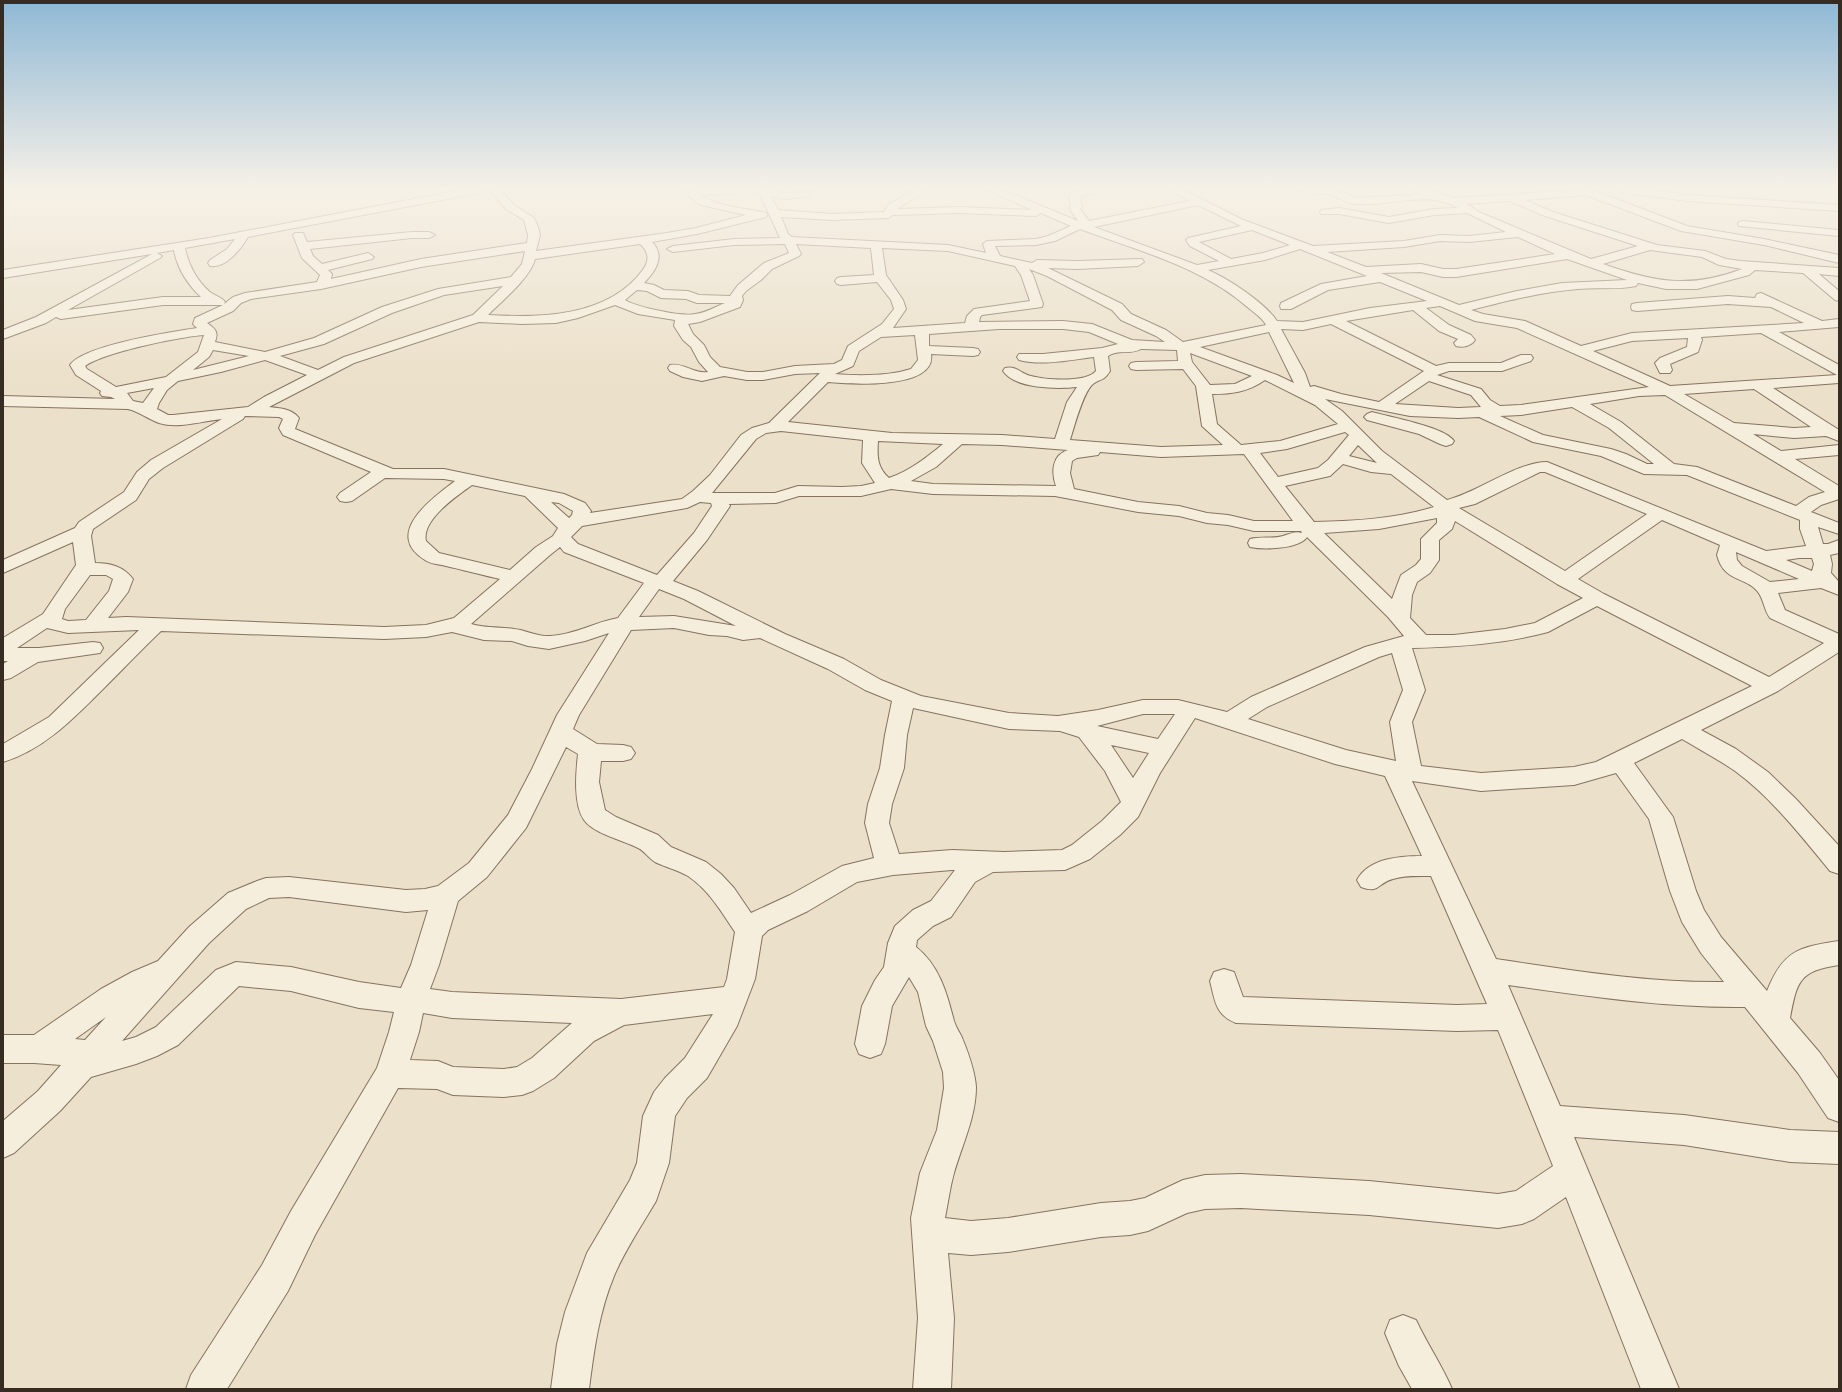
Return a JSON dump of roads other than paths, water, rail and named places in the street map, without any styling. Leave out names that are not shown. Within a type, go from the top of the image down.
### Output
[{"type":"street","points":[[3,274],[134,254]]},
{"type":"street","points":[[3,335],[48,316],[149,259],[162,254]]},
{"type":"street","points":[[181,254],[182,258],[205,273]]},
{"type":"street","points":[[163,301],[165,298],[176,294],[205,273],[228,254]]},
{"type":"street","points":[[306,254],[323,275]]},
{"type":"street","points":[[323,275],[421,254]]},
{"type":"street","points":[[478,318],[528,264],[530,254]]},
{"type":"street","points":[[566,254],[588,254]]},
{"type":"street","points":[[3,567],[81,532],[85,526],[94,519],[117,506],[130,496],[143,476],[157,464],[199,438],[269,400],[349,360],[478,318],[522,320],[559,318],[619,299],[635,286],[651,265],[654,254]]},
{"type":"street","points":[[794,254],[768,266],[742,288],[736,296],[737,300],[735,304],[684,321],[681,324],[688,337],[698,348],[704,359],[715,370],[747,376],[763,376],[795,370],[829,372],[853,380],[872,380],[910,374],[916,372],[925,360],[921,345],[923,330]]},
{"type":"street","points":[[774,427],[829,372],[848,363],[853,349],[886,327],[900,309],[896,298],[888,290],[881,278],[879,254]]},
{"type":"street","points":[[977,254],[1020,263],[1044,270],[1117,307],[1126,317],[1161,333],[1184,346],[1304,390],[1338,398],[1383,413],[1446,441]]},
{"type":"street","points":[[993,254],[996,258]]},
{"type":"street","points":[[1162,254],[1210,275],[1243,296],[1271,322],[1278,338],[1303,382],[1304,390],[1332,410],[1348,431],[1444,508],[1564,580],[1770,686]]},
{"type":"street","points":[[1215,254],[1230,261]]},
{"type":"street","points":[[1194,269],[1273,254]]},
{"type":"street","points":[[1322,254],[1461,310],[1492,320],[1520,324],[1667,390],[1730,428],[1782,456],[1838,493]]},
{"type":"street","points":[[1413,254],[1419,260],[1449,274],[1542,259],[1560,267],[1580,285]]},
{"type":"street","points":[[1591,263],[1627,254]]},
{"type":"street","points":[[1705,254],[1723,262],[1749,266],[1839,272]]},
{"type":"street","points":[[1817,254],[1839,259]]},
{"type":"street","points":[[1560,267],[1568,255],[1591,263],[1615,274],[1644,281],[1679,286],[1697,285],[1717,280],[1745,272],[1749,270],[1749,266]]},
{"type":"street","points":[[1106,274],[1126,265],[1170,257],[1230,261]]},
{"type":"street","points":[[323,275],[335,273],[341,268],[370,259],[323,275],[232,304],[206,324],[80,361],[77,366],[91,378],[121,398],[144,408],[159,417],[168,419],[182,419],[248,412],[276,411],[289,415],[291,422],[288,428],[289,432],[391,474],[436,474],[469,479],[564,499],[570,523],[571,548],[691,595],[764,632],[836,664],[873,685],[916,702],[1010,721],[1058,724],[1165,748]]},
{"type":"street","points":[[1362,270],[1419,260]]},
{"type":"street","points":[[1020,263],[1077,265],[1138,262]]},
{"type":"street","points":[[972,327],[972,318],[979,312],[1037,304],[1027,275],[1020,263]]},
{"type":"street","points":[[1480,270],[1502,276]]},
{"type":"street","points":[[1807,270],[1839,297]]},
{"type":"street","points":[[205,273],[196,287],[214,301]]},
{"type":"street","points":[[841,281],[881,278]]},
{"type":"street","points":[[1029,283],[1060,278]]},
{"type":"street","points":[[1286,306],[1317,290],[1380,278]]},
{"type":"street","points":[[1819,279],[1839,279]]},
{"type":"street","points":[[3,401],[71,402],[121,398],[172,379],[221,368],[318,341],[398,306],[442,292],[514,280]]},
{"type":"street","points":[[728,284],[752,280]]},
{"type":"street","points":[[1717,280],[1741,288],[1774,303],[1838,338]]},
{"type":"street","points":[[1431,318],[1442,314],[1458,314],[1461,310],[1506,296],[1580,285],[1619,286],[1644,281]]},
{"type":"street","points":[[1078,287],[1095,282]]},
{"type":"street","points":[[1520,283],[1539,291]]},
{"type":"street","points":[[635,286],[650,288],[661,294],[688,295],[697,299],[737,300]]},
{"type":"street","points":[[678,295],[710,287]]},
{"type":"street","points":[[1317,290],[1331,298]]},
{"type":"street","points":[[1243,296],[1332,318],[1408,356],[1429,374],[1476,392],[1494,416],[1540,439],[1614,455],[1644,469],[1669,468],[1691,472],[1839,529]]},
{"type":"street","points":[[619,299],[620,303],[643,310],[695,318]]},
{"type":"street","points":[[1709,332],[1693,324],[1671,319],[1649,310],[1631,305],[1728,300],[1774,303]]},
{"type":"street","points":[[48,316],[163,301],[214,301],[232,304]]},
{"type":"street","points":[[1024,357],[1043,358],[1105,352],[1115,349],[1142,346],[1184,346],[1271,322],[1332,318],[1443,302]]},
{"type":"street","points":[[1343,305],[1360,314]]},
{"type":"street","points":[[1416,306],[1444,328],[1468,340],[1461,343]]},
{"type":"street","points":[[3,328],[34,323]]},
{"type":"street","points":[[1580,350],[1632,337],[1816,326],[1839,323]]},
{"type":"street","points":[[149,411],[151,403],[157,393],[204,354],[206,345],[211,335],[206,324]]},
{"type":"street","points":[[878,333],[1037,324],[1083,326],[1100,330],[1118,340],[1142,346]]},
{"type":"street","points":[[1763,329],[1839,371]]},
{"type":"street","points":[[1665,370],[1662,362],[1693,349],[1695,340],[1692,333]]},
{"type":"street","points":[[206,345],[223,346],[266,356],[319,375]]},
{"type":"street","points":[[1184,346],[1183,355],[1201,373],[1210,426]]},
{"type":"street","points":[[698,348],[676,362],[695,377],[706,377],[721,372]]},
{"type":"street","points":[[923,350],[973,352]]},
{"type":"street","points":[[1010,371],[1024,379],[1033,381],[1072,383],[1098,378],[1103,371],[1101,357],[1105,352]]},
{"type":"street","points":[[697,498],[728,464],[749,436],[760,430],[774,427],[892,438],[958,439],[1061,444],[1161,452],[1243,450],[1281,446],[1348,431],[1383,413],[1429,374],[1449,367],[1502,367],[1526,358]]},
{"type":"street","points":[[1136,366],[1201,373],[1239,388],[1246,386],[1263,375]]},
{"type":"street","points":[[1201,373],[1240,366]]},
{"type":"street","points":[[71,402],[91,378]]},
{"type":"street","points":[[1383,413],[1426,411],[1494,416],[1519,414],[1521,410],[1640,392],[1839,379]]},
{"type":"street","points":[[1061,444],[1075,402],[1088,380]]},
{"type":"street","points":[[1756,384],[1833,434]]},
{"type":"street","points":[[1575,402],[1615,425],[1669,468]]},
{"type":"street","points":[[168,419],[199,438]]},
{"type":"street","points":[[1210,450],[1199,435],[1199,430],[1204,426],[1210,426],[1243,450],[1274,483],[1309,528],[1400,619],[1410,642],[1408,674],[1414,685],[1413,698],[1401,722],[1402,771],[1439,865],[1487,970],[1550,1120],[1660,1389]]},
{"type":"street","points":[[1730,428],[1784,434],[1839,450]]},
{"type":"street","points":[[1274,483],[1324,472],[1339,458],[1348,431]]},
{"type":"street","points":[[1784,434],[1833,434]]},
{"type":"street","points":[[1782,456],[1786,447],[1784,434]]},
{"type":"street","points":[[871,436],[869,458],[870,466],[872,470],[889,484],[933,490],[991,489],[1055,491],[1138,507],[1180,511],[1207,518],[1228,520],[1254,526],[1309,528],[1347,527],[1392,522],[1469,500],[1537,467],[1554,469],[1587,465],[1598,463],[1614,455]]},
{"type":"street","points":[[81,532],[81,538],[86,555],[83,569],[77,581],[59,604],[52,617],[51,623],[63,627],[126,623],[384,633],[426,631],[451,626],[461,622],[472,614],[515,577],[570,523],[592,504],[635,512],[679,505],[697,498],[776,498],[798,491],[861,491],[903,479],[930,464],[958,439]]},
{"type":"street","points":[[1067,493],[1063,485],[1061,473],[1062,464],[1069,455],[1119,448]]},
{"type":"street","points":[[1782,456],[1839,450]]},
{"type":"street","points":[[1339,458],[1371,467],[1395,469]]},
{"type":"street","points":[[1554,469],[1834,588]]},
{"type":"street","points":[[346,497],[384,471]]},
{"type":"street","points":[[1004,478],[1040,478],[1061,473]]},
{"type":"street","points":[[469,479],[456,488],[427,514],[417,532],[416,540],[422,549],[432,557],[515,577]]},
{"type":"street","points":[[530,491],[561,520],[570,523]]},
{"type":"street","points":[[1804,515],[1815,501],[1838,493]]},
{"type":"street","points":[[3,1142],[48,1100],[199,935],[237,901],[266,888],[289,887],[406,901],[425,900],[446,895],[478,870],[517,821],[544,769],[568,715],[624,624],[643,597],[659,582],[697,540],[716,515],[721,506],[718,498]]},
{"type":"street","points":[[1400,619],[1402,595],[1408,579],[1423,569],[1430,560],[1430,539],[1446,526],[1444,508]]},
{"type":"street","points":[[1564,580],[1660,513]]},
{"type":"street","points":[[1804,515],[1823,564],[1821,573],[1834,588]]},
{"type":"street","points":[[1257,543],[1284,542],[1309,528]]},
{"type":"street","points":[[1764,557],[1799,552],[1839,538]]},
{"type":"street","points":[[1058,724],[1098,718],[1143,707],[1178,708],[1233,722],[1343,758],[1402,771],[1481,782],[1574,776],[1603,769],[1620,762],[1682,729],[1770,686],[1835,649],[1801,626],[1777,614],[1770,594],[1765,588],[1735,572],[1726,555],[1726,550],[1731,543]]},
{"type":"street","points":[[1816,546],[1832,550],[1839,546]]},
{"type":"street","points":[[83,569],[110,570],[120,574],[123,579],[122,585],[118,592],[92,625]]},
{"type":"street","points":[[1765,588],[1834,588]]},
{"type":"street","points":[[1233,722],[1236,716],[1259,702],[1372,652],[1410,642],[1462,640],[1505,635],[1541,628],[1597,598]]},
{"type":"street","points":[[4,660],[21,635],[52,617]]},
{"type":"street","points":[[451,626],[484,634],[515,635],[544,643],[558,642],[578,637],[608,626],[624,624],[674,622],[728,630],[743,634],[764,632]]},
{"type":"street","points":[[3,754],[57,722],[148,634],[156,624]]},
{"type":"street","points":[[558,642],[581,646],[605,654]]},
{"type":"street","points":[[4,660],[93,648]]},
{"type":"street","points":[[889,866],[877,823],[880,804],[892,768],[896,735],[904,697]]},
{"type":"street","points":[[570,1389],[576,1344],[583,1312],[600,1266],[644,1189],[653,1163],[659,1116],[665,1103],[676,1088],[696,1068],[727,1017],[741,980],[744,954],[750,931],[758,922],[799,903],[851,873],[889,866],[952,860],[1065,860],[1081,852],[1111,828],[1129,811],[1149,772],[1189,710]]},
{"type":"street","points":[[1682,729],[1728,755],[1763,782],[1795,813],[1839,864]]},
{"type":"street","points":[[561,731],[576,743],[595,753],[623,754]]},
{"type":"street","points":[[1087,731],[1104,750],[1134,802]]},
{"type":"street","points":[[590,751],[587,782],[594,815],[607,824],[649,842],[667,856],[697,869],[712,881],[750,931]]},
{"type":"street","points":[[1620,762],[1661,817],[1683,891],[1692,914],[1711,945],[1809,1063],[1839,1107]]},
{"type":"street","points":[[870,1044],[877,1006],[884,989],[897,972],[905,934],[913,925],[923,918],[941,909],[966,875],[989,861]]},
{"type":"street","points":[[1370,880],[1376,873],[1398,867],[1439,865]]},
{"type":"street","points":[[205,1389],[275,1278],[303,1223],[390,1074],[404,1032],[410,1001],[425,965],[446,895]]},
{"type":"street","points":[[902,952],[913,961],[924,974],[932,992],[941,1026],[948,1040],[958,1072],[960,1088],[954,1130],[937,1173],[928,1218],[936,1318],[932,1389]]},
{"type":"street","points":[[1775,1021],[1780,992],[1788,976],[1799,962],[1815,956],[1839,953]]},
{"type":"street","points":[[38,1049],[71,1024],[143,979],[171,966]]},
{"type":"street","points":[[1487,970],[1660,993],[1723,995],[1752,994]]},
{"type":"street","points":[[3,1049],[38,1049],[85,1060],[128,1054],[156,1043],[168,1036],[226,979],[236,974],[291,979],[359,995],[452,1005],[621,1012],[734,998]]},
{"type":"street","points":[[1224,981],[1230,1003],[1236,1010],[1457,1018],[1506,1017]]},
{"type":"street","points":[[390,1074],[438,1075],[454,1081],[522,1081],[543,1068],[583,1032],[621,1012]]},
{"type":"street","points":[[1550,1120],[1684,1130],[1790,1146],[1839,1148]]},
{"type":"street","points":[[929,1233],[971,1238],[1008,1235],[1101,1220],[1130,1218],[1148,1214],[1183,1197],[1205,1192],[1241,1191],[1318,1195],[1498,1210],[1522,1207],[1572,1173]]},
{"type":"street","points":[[1403,1333],[1412,1353],[1433,1389]]}]
